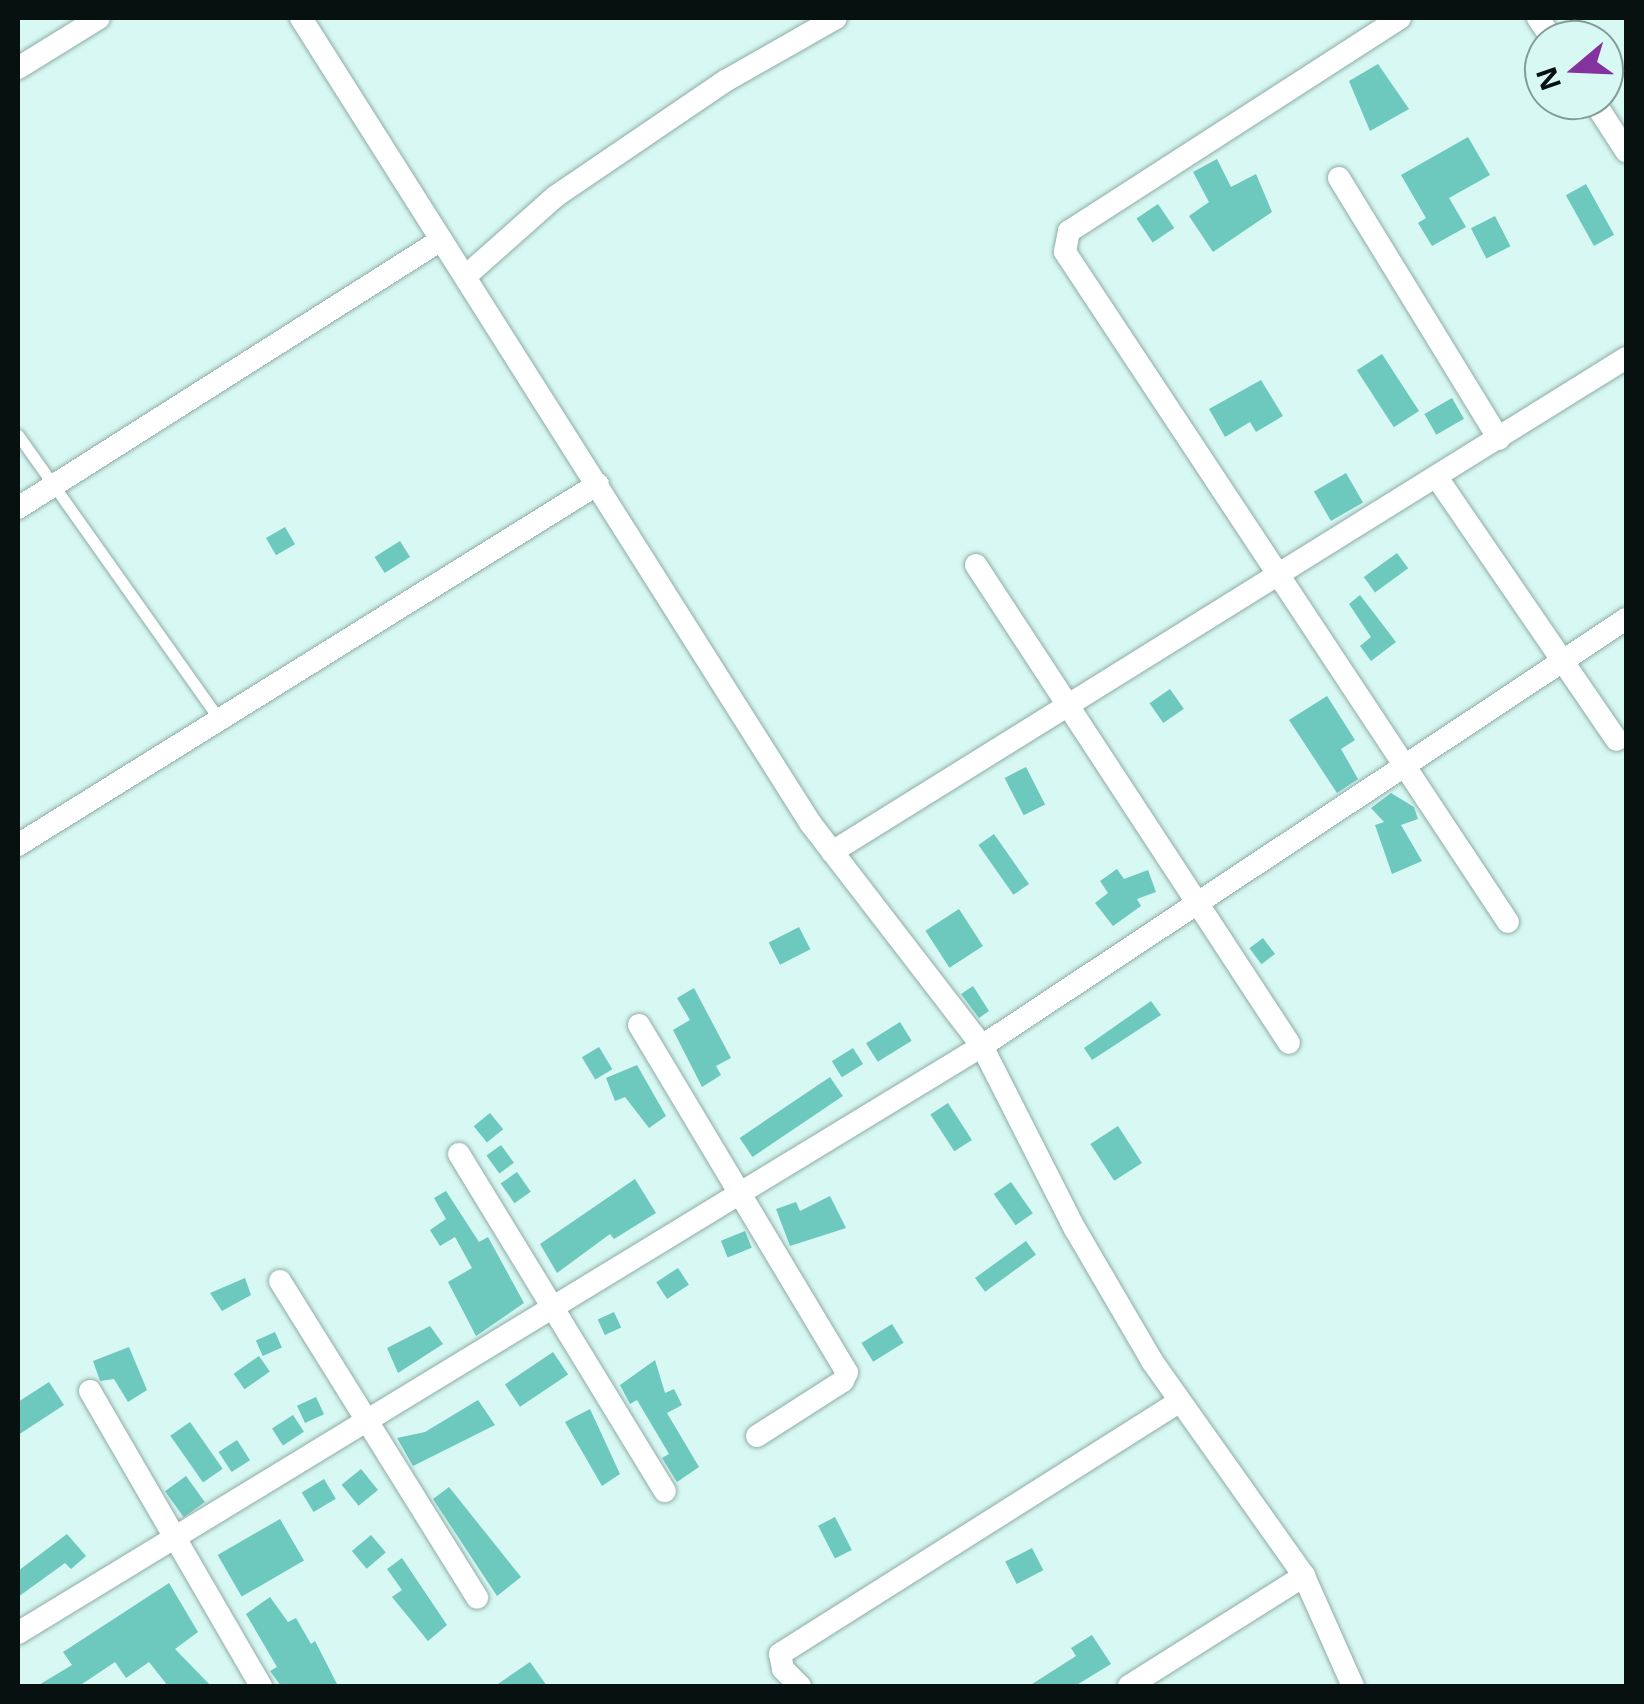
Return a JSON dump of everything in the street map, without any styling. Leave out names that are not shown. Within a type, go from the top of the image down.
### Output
[{"type":"street","points":[[18,68],[98,18]]},
{"type":"street","points":[[303,18],[832,852],[982,1046],[1075,1228],[1180,1400],[1304,1576],[1354,1686]]},
{"type":"street","points":[[467,275],[556,196],[727,80],[834,18]]},
{"type":"street","points":[[1400,18],[1069,231],[1064,242],[1508,922]]},
{"type":"street","points":[[1606,120],[1626,150]]},
{"type":"street","points":[[1338,178],[1498,439]]},
{"type":"street","points":[[18,508],[442,240]]},
{"type":"street","points":[[832,852],[1438,479],[1626,358]]},
{"type":"street","points":[[1438,479],[1559,663],[1617,740]]},
{"type":"street","points":[[18,845],[598,484]]},
{"type":"street","points":[[976,565],[1288,1043]]},
{"type":"street","points":[[18,1633],[982,1046],[1626,619]]},
{"type":"street","points":[[638,1025],[847,1372],[843,1381],[756,1436]]},
{"type":"street","points":[[458,1154],[555,1306],[664,1490]]},
{"type":"street","points":[[280,1281],[477,1598]]},
{"type":"street","points":[[90,1391],[261,1686]]},
{"type":"street","points":[[800,1686],[783,1669],[780,1654],[1180,1400]]},
{"type":"street","points":[[1129,1686],[1304,1576]]},
{"type":"lane","points":[[18,434],[50,488],[219,719]]},
{"type":"building","points":[[1378,64],[1409,109],[1370,131],[1349,81]]},
{"type":"building","points":[[1468,137],[1490,175],[1449,198],[1466,227],[1432,246],[1418,223],[1426,218],[1401,175]]},
{"type":"building","points":[[1217,159],[1231,187],[1256,174],[1272,212],[1213,252],[1189,216],[1209,202],[1193,172]]},
{"type":"building","points":[[1586,184],[1614,235],[1594,246],[1566,195]]},
{"type":"building","points":[[1158,204],[1174,228],[1153,243],[1136,219]]},
{"type":"building","points":[[1495,216],[1510,246],[1486,259],[1471,228]]},
{"type":"building","points":[[1382,354],[1419,411],[1394,427],[1357,370]]},
{"type":"building","points":[[1261,380],[1283,416],[1256,432],[1250,422],[1225,437],[1209,409]]},
{"type":"building","points":[[1452,398],[1464,419],[1436,435],[1424,414]]},
{"type":"building","points":[[1346,473],[1363,502],[1331,521],[1314,492]]},
{"type":"building","points":[[285,527],[295,544],[276,555],[266,538]]},
{"type":"building","points":[[400,541],[410,557],[385,573],[375,557]]},
{"type":"building","points":[[1397,553],[1408,568],[1375,592],[1364,577]]},
{"type":"building","points":[[1360,595],[1396,642],[1371,661],[1360,646],[1371,637],[1349,604]]},
{"type":"building","points":[[1170,689],[1184,709],[1163,723],[1150,703]]},
{"type":"building","points":[[1327,696],[1355,740],[1341,749],[1358,779],[1337,793],[1289,720]]},
{"type":"building","points":[[1026,767],[1045,804],[1024,815],[1005,778]]},
{"type":"building","points":[[1391,793],[1414,807],[1418,819],[1401,825],[1422,861],[1392,874],[1375,825],[1384,822],[1371,808]]},
{"type":"building","points":[[994,834],[1029,884],[1013,895],[978,845]]},
{"type":"building","points":[[1117,869],[1124,879],[1148,870],[1156,892],[1137,899],[1141,906],[1113,926],[1095,903],[1108,893],[1100,881]]},
{"type":"building","points":[[959,909],[983,946],[949,968],[925,931]]},
{"type":"building","points":[[799,927],[810,949],[780,965],[769,942]]},
{"type":"building","points":[[1263,938],[1275,954],[1261,964],[1249,948]]},
{"type":"building","points":[[973,986],[989,1011],[979,1018],[961,994]]},
{"type":"building","points":[[694,988],[731,1058],[716,1066],[721,1075],[702,1087],[673,1030],[690,1020],[677,998]]},
{"type":"building","points":[[1151,1001],[1161,1015],[1092,1060],[1084,1048]]},
{"type":"building","points":[[900,1022],[912,1041],[878,1062],[866,1043]]},
{"type":"building","points":[[599,1047],[612,1069],[595,1080],[582,1057]]},
{"type":"building","points":[[853,1048],[863,1064],[842,1077],[832,1061]]},
{"type":"building","points":[[637,1065],[666,1116],[649,1128],[625,1097],[615,1101],[606,1078]]},
{"type":"building","points":[[830,1077],[843,1096],[752,1157],[740,1138]]},
{"type":"building","points":[[948,1103],[972,1140],[954,1151],[930,1114]]},
{"type":"building","points":[[490,1113],[503,1129],[487,1143],[474,1126]]},
{"type":"building","points":[[1118,1126],[1142,1163],[1114,1181],[1090,1144]]},
{"type":"building","points":[[501,1145],[514,1163],[499,1173],[486,1156]]},
{"type":"building","points":[[517,1172],[531,1192],[514,1203],[501,1183]]},
{"type":"building","points":[[635,1179],[656,1213],[614,1239],[610,1234],[557,1273],[540,1244]]},
{"type":"building","points":[[1011,1182],[1033,1213],[1016,1225],[994,1194]]},
{"type":"building","points":[[446,1191],[479,1242],[488,1237],[524,1303],[476,1336],[448,1282],[472,1268],[455,1237],[440,1246],[430,1230],[446,1219],[434,1198]]},
{"type":"building","points":[[830,1196],[846,1228],[790,1246],[776,1209],[796,1202],[800,1211]]},
{"type":"building","points":[[745,1231],[752,1248],[728,1257],[721,1241]]},
{"type":"building","points":[[1026,1241],[1036,1255],[985,1292],[975,1278]]},
{"type":"building","points":[[678,1268],[689,1285],[667,1299],[656,1282]]},
{"type":"building","points":[[245,1278],[251,1295],[222,1311],[210,1293]]},
{"type":"building","points":[[614,1312],[621,1327],[605,1335],[598,1320]]},
{"type":"building","points":[[892,1324],[904,1343],[873,1362],[861,1343]]},
{"type":"building","points":[[430,1326],[443,1344],[398,1373],[387,1348]]},
{"type":"building","points":[[275,1332],[282,1348],[263,1356],[256,1341]]},
{"type":"building","points":[[129,1347],[147,1390],[128,1402],[114,1379],[100,1381],[93,1361]]},
{"type":"building","points":[[553,1352],[568,1374],[520,1407],[505,1384]]},
{"type":"building","points":[[259,1356],[270,1372],[245,1389],[234,1374]]},
{"type":"building","points":[[655,1360],[665,1393],[674,1389],[682,1405],[667,1413],[699,1467],[677,1482],[662,1458],[669,1454],[637,1400],[630,1404],[620,1385]]},
{"type":"building","points":[[49,1382],[64,1405],[18,1435],[18,1402]]},
{"type":"building","points":[[316,1397],[324,1414],[305,1423],[297,1406]]},
{"type":"building","points":[[478,1400],[495,1425],[413,1466],[397,1438],[425,1432]]},
{"type":"building","points":[[590,1409],[620,1474],[602,1486],[565,1422]]},
{"type":"building","points":[[293,1415],[304,1432],[283,1445],[272,1429]]},
{"type":"building","points":[[190,1422],[223,1469],[203,1482],[170,1436]]},
{"type":"building","points":[[237,1440],[250,1460],[232,1472],[219,1452]]},
{"type":"building","points":[[361,1469],[378,1490],[359,1506],[342,1485]]},
{"type":"building","points":[[186,1476],[205,1502],[184,1517],[165,1491]]},
{"type":"building","points":[[324,1479],[336,1499],[314,1512],[302,1492]]},
{"type":"building","points":[[449,1487],[521,1577],[497,1596],[433,1499]]},
{"type":"building","points":[[835,1517],[852,1550],[835,1559],[818,1526]]},
{"type":"building","points":[[280,1519],[304,1561],[242,1597],[218,1555]]},
{"type":"building","points":[[67,1534],[86,1556],[71,1569],[65,1563],[18,1597],[18,1571]]},
{"type":"building","points":[[371,1535],[386,1553],[367,1569],[352,1551]]},
{"type":"building","points":[[1032,1548],[1043,1570],[1017,1584],[1005,1562]]},
{"type":"building","points":[[402,1558],[447,1625],[428,1641],[392,1597],[402,1590],[387,1569]]},
{"type":"building","points":[[169,1583],[198,1632],[175,1649],[211,1686],[168,1686],[149,1662],[126,1678],[115,1662],[79,1686],[37,1686],[72,1665],[63,1652]]},
{"type":"building","points":[[270,1597],[288,1622],[296,1618],[311,1644],[315,1641],[338,1686],[281,1686],[270,1671],[277,1667],[246,1614]]},
{"type":"building","points":[[1092,1635],[1111,1664],[1075,1686],[1029,1686],[1076,1656],[1071,1648]]},
{"type":"building","points":[[530,1662],[547,1686],[495,1686]]}]
